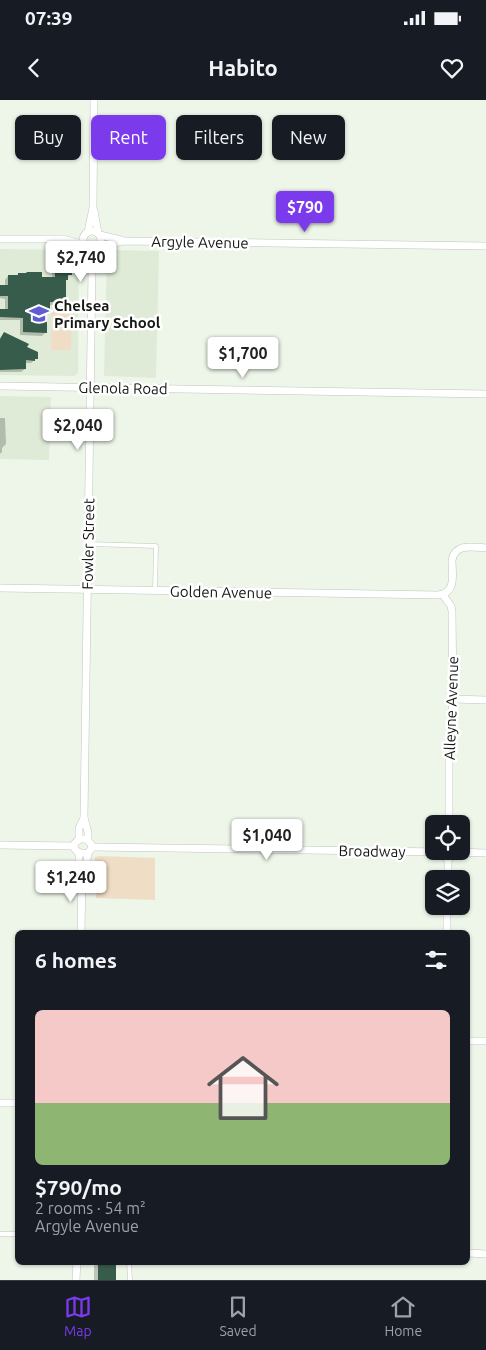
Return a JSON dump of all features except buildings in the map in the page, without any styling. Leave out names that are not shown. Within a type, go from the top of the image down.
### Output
[{"type":"street","points":[[63,239],[92,249],[98,247],[102,241],[93,208],[94,100]]},
{"type":"street","points":[[86,246],[83,239],[93,208]]},
{"type":"street","points":[[0,238],[63,239],[93,231],[99,234]]},
{"type":"street","name":"Argyle Avenue","points":[[99,234],[124,241]]},
{"type":"street","name":"Argyle Avenue","points":[[98,247],[124,241],[486,246]]},
{"type":"street","name":"Fowler Street","points":[[86,246],[92,270]]},
{"type":"street","name":"Fowler Street","points":[[82,874],[86,867],[89,847],[88,832],[84,818],[90,387],[92,270],[98,247]]},
{"type":"street","name":"Glenola Road","points":[[0,386],[486,394]]},
{"type":"street","points":[[443,594],[451,588],[452,560],[455,552],[462,548],[486,548]]},
{"type":"street","name":"Golden Avenue","points":[[0,588],[443,594]]},
{"type":"street","name":"Alleyne Avenue","points":[[443,594],[452,611],[453,699],[449,750],[449,815]]},
{"type":"street","points":[[453,699],[486,700]]},
{"type":"street","name":"Fowler Street","points":[[79,839],[79,828],[84,818]]},
{"type":"street","points":[[79,839],[84,839],[89,847],[79,853],[75,850],[74,846],[79,839]]},
{"type":"street","points":[[0,845],[74,846]]},
{"type":"street","name":"Broadway","points":[[89,847],[425,852]]},
{"type":"street","points":[[470,852],[486,853]]},
{"type":"street","name":"Fowler Street","points":[[79,853],[79,866],[82,874],[82,930]]},
{"type":"street","points":[[447,915],[447,930]]},
{"type":"street","points":[[470,1041],[486,1041]]},
{"type":"street","points":[[0,1103],[15,1103]]},
{"type":"street","points":[[470,1253],[486,1254]]},
{"type":"street","points":[[76,1280],[77,1265]]},
{"type":"lane","points":[[88,544],[156,546],[155,590]]},
{"type":"lane","points":[[0,1234],[15,1234]]},
{"type":"lane","points":[[129,1265],[130,1280]]},
{"type":"shaded area","name":"Chelsea Primary School","points":[[0,249],[75,250],[79,255],[78,373],[74,376],[0,375]]},
{"type":"shaded area","name":"Chelsea Primary School","points":[[107,250],[159,251],[156,378],[104,376]]},
{"type":"shaded area","points":[[52,310],[72,310],[71,350],[51,350]]},
{"type":"shaded area","points":[[0,396],[51,397],[49,460],[0,459]]},
{"type":"shaded area","points":[[95,857],[155,858],[155,900],[96,898]]},
{"type":"place","name":"Chelsea Primary School","points":[[39,314]]}]
